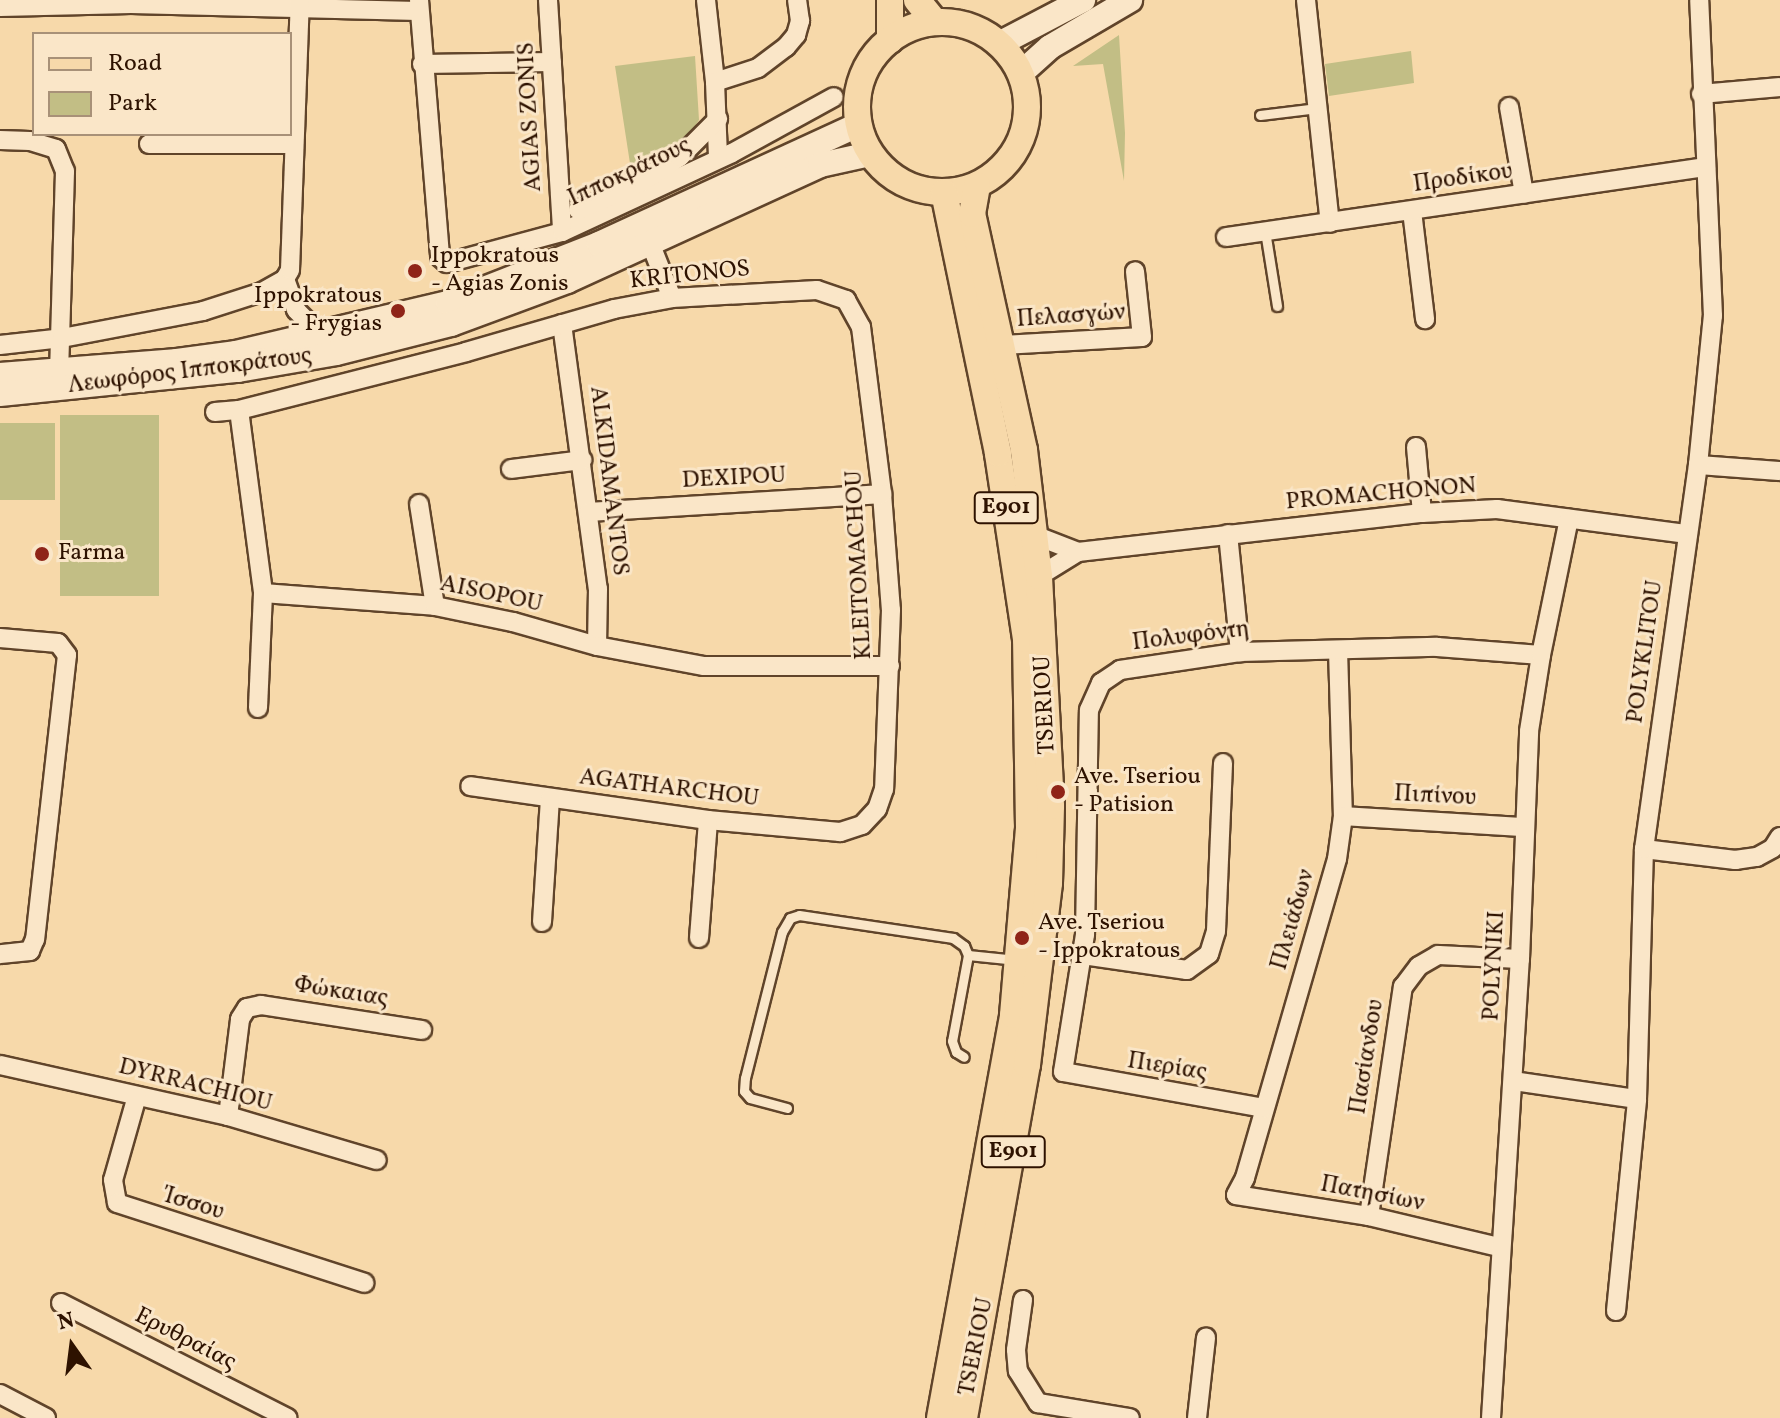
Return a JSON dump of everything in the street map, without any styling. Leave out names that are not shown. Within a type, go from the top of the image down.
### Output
[{"type":"main road","points":[[917,0],[935,22]]},
{"type":"main road","points":[[999,44],[1083,0]]},
{"type":"main road","points":[[1020,74],[1050,47],[1130,0]]},
{"type":"main road","points":[[890,3],[890,40]]},
{"type":"main road","points":[[935,22],[958,23],[980,31],[999,44],[1020,74],[1027,112],[1023,133],[1014,153],[1000,170],[977,185],[944,193],[915,189],[890,175],[870,154],[858,125],[856,103],[861,80],[871,59],[890,40],[907,30],[935,22]]},
{"type":"main road","name":"Λεωφόρος Ιπποκράτους","points":[[0,375],[177,361],[281,343],[448,303],[599,244],[858,125]]},
{"type":"main road","name":"Λεωφόρος Ιπποκράτους","points":[[0,394],[176,379],[336,353],[451,324],[567,281],[651,245],[820,165],[870,154]]},
{"type":"main road","name":"TSERIOU","points":[[964,1418],[1027,1065],[1049,883],[1050,792],[1039,576],[1024,450],[972,214],[977,185]]},
{"type":"main road","name":"TSERIOU","points":[[940,1418],[1020,960],[1029,827],[1026,639],[998,453],[944,193]]},
{"type":"street","name":"AGIAS ZONIS","points":[[548,0],[562,232]]},
{"type":"street","points":[[706,0],[718,119],[718,157],[737,182]]},
{"type":"street","points":[[715,82],[758,68],[786,47],[796,35],[800,21],[797,0]]},
{"type":"street","points":[[1306,0],[1330,223]]},
{"type":"street","name":"POLYKLITOU","points":[[1616,1311],[1637,1099],[1644,849],[1698,465],[1713,316],[1699,0]]},
{"type":"street","points":[[0,7],[131,2],[418,5],[422,64],[552,62]]},
{"type":"street","points":[[300,4],[287,275],[296,310],[320,334]]},
{"type":"street","name":"Ιπποκράτους","points":[[422,64],[440,257],[447,263],[562,232],[834,97]]},
{"type":"street","points":[[1701,94],[1780,87]]},
{"type":"street","points":[[1509,107],[1524,194]]},
{"type":"street","points":[[578,210],[639,184],[680,157],[718,119]]},
{"type":"street","points":[[0,140],[30,141],[56,149],[65,171],[59,371]]},
{"type":"street","points":[[149,144],[294,144]]},
{"type":"street","name":"Προδίκου","points":[[1226,237],[1706,167]]},
{"type":"street","points":[[1412,211],[1425,319]]},
{"type":"street","points":[[651,245],[672,298]]},
{"type":"street","name":"Πελασγών","points":[[1003,345],[1142,337],[1135,271]]},
{"type":"street","points":[[0,345],[62,338],[203,311],[262,292],[287,275]]},
{"type":"street","name":"KRITONOS","points":[[215,412],[239,410],[672,298],[817,290],[846,300]]},
{"type":"street","name":"KLEITOMACHOU","points":[[846,300],[861,327],[882,494],[891,610],[884,789],[877,809],[862,825]]},
{"type":"street","points":[[281,343],[296,310]]},
{"type":"street","name":"ALKIDAMANTOS","points":[[562,324],[598,589],[597,646]]},
{"type":"street","points":[[239,410],[263,593],[258,708]]},
{"type":"street","points":[[1416,447],[1422,513]]},
{"type":"street","points":[[511,469],[582,460]]},
{"type":"street","points":[[1698,465],[1780,471]]},
{"type":"street","name":"DEXIPOU","points":[[589,512],[882,494]]},
{"type":"street","points":[[419,504],[435,606]]},
{"type":"street","name":"PROMACHONON","points":[[1039,576],[1078,552],[1422,513],[1497,509],[1687,534]]},
{"type":"street","name":"POLYNIKI","points":[[1491,1418],[1499,1247],[1520,959],[1529,731],[1569,519]]},
{"type":"street","points":[[1228,534],[1240,652]]},
{"type":"street","name":"PROMACHONON","points":[[1034,535],[1078,552]]},
{"type":"street","name":"AISOPOU","points":[[263,593],[435,606],[513,622],[597,646],[704,666],[890,666]]},
{"type":"street","points":[[0,638],[58,643],[67,655],[35,939],[30,951],[22,955],[0,954]]},
{"type":"street","name":"Πολυφόντη","points":[[1063,1072],[1083,955],[1089,710],[1101,683],[1120,670],[1240,652],[1437,647],[1541,655]]},
{"type":"street","name":"Πλειάδων","points":[[1236,1195],[1245,1178],[1337,859],[1343,816],[1338,650]]},
{"type":"street","points":[[1083,955],[1187,970],[1209,954],[1216,931],[1223,763]]},
{"type":"street","name":"AGATHARCHOU","points":[[470,786],[708,820],[840,832],[862,825]]},
{"type":"street","points":[[542,922],[550,798]]},
{"type":"street","name":"Πιπίνου","points":[[1343,816],[1525,827]]},
{"type":"street","points":[[699,938],[708,820]]},
{"type":"street","points":[[1644,849],[1735,860],[1757,857],[1773,848],[1780,837]]},
{"type":"street","name":"Πασίανδου","points":[[1369,1216],[1403,987],[1419,966],[1438,955],[1520,959]]},
{"type":"street","name":"Φώκαιας","points":[[228,1116],[240,1019],[243,1012],[253,1006],[422,1030]]},
{"type":"street","name":"DYRRACHIOU","points":[[0,1065],[228,1116],[377,1160]]},
{"type":"street","name":"Πιερίας","points":[[1063,1072],[1264,1108]]},
{"type":"street","points":[[1513,1081],[1637,1099]]},
{"type":"street","name":"Ίσσου","points":[[137,1096],[113,1180],[117,1203],[364,1283]]},
{"type":"street","name":"Πατησίων","points":[[1236,1195],[1369,1216],[1499,1247]]},
{"type":"street","points":[[1023,1300],[1016,1350],[1018,1371],[1038,1403],[1130,1418]]},
{"type":"street","name":"Ερυθραίας","points":[[61,1303],[288,1418]]},
{"type":"street","points":[[1197,1418],[1206,1338]]},
{"type":"street","points":[[0,1394],[46,1418]]},
{"type":"lane","points":[[1260,115],[1318,108]]},
{"type":"lane","points":[[1265,231],[1277,306]]},
{"type":"lane","points":[[787,1108],[750,1098],[744,1091],[782,932],[790,918],[799,915],[953,938],[964,946],[968,955],[952,1041],[956,1052],[964,1057]]},
{"type":"lane","points":[[968,955],[1020,960]]},
{"type":"green space","points":[[1119,35],[1125,133],[1124,181],[1103,64],[1073,66]]},
{"type":"green space","points":[[1411,51],[1414,83],[1329,96],[1325,64]]},
{"type":"green space","points":[[695,56],[699,120],[681,147],[631,170],[615,66]]},
{"type":"green space","points":[[60,415],[159,415],[159,596],[60,596]]},
{"type":"green space","points":[[0,423],[55,423],[55,500],[0,500]]},
{"type":"place","name":"Ippokratous - Agias Zonis","points":[[415,271]]},
{"type":"place","name":"Ippokratous - Frygias","points":[[398,311]]},
{"type":"place","name":"Farma","points":[[42,554]]},
{"type":"place","name":"Ave. Tseriou - Patision","points":[[1058,792]]},
{"type":"place","name":"Ave. Tseriou - Ippokratous","points":[[1022,938]]}]
